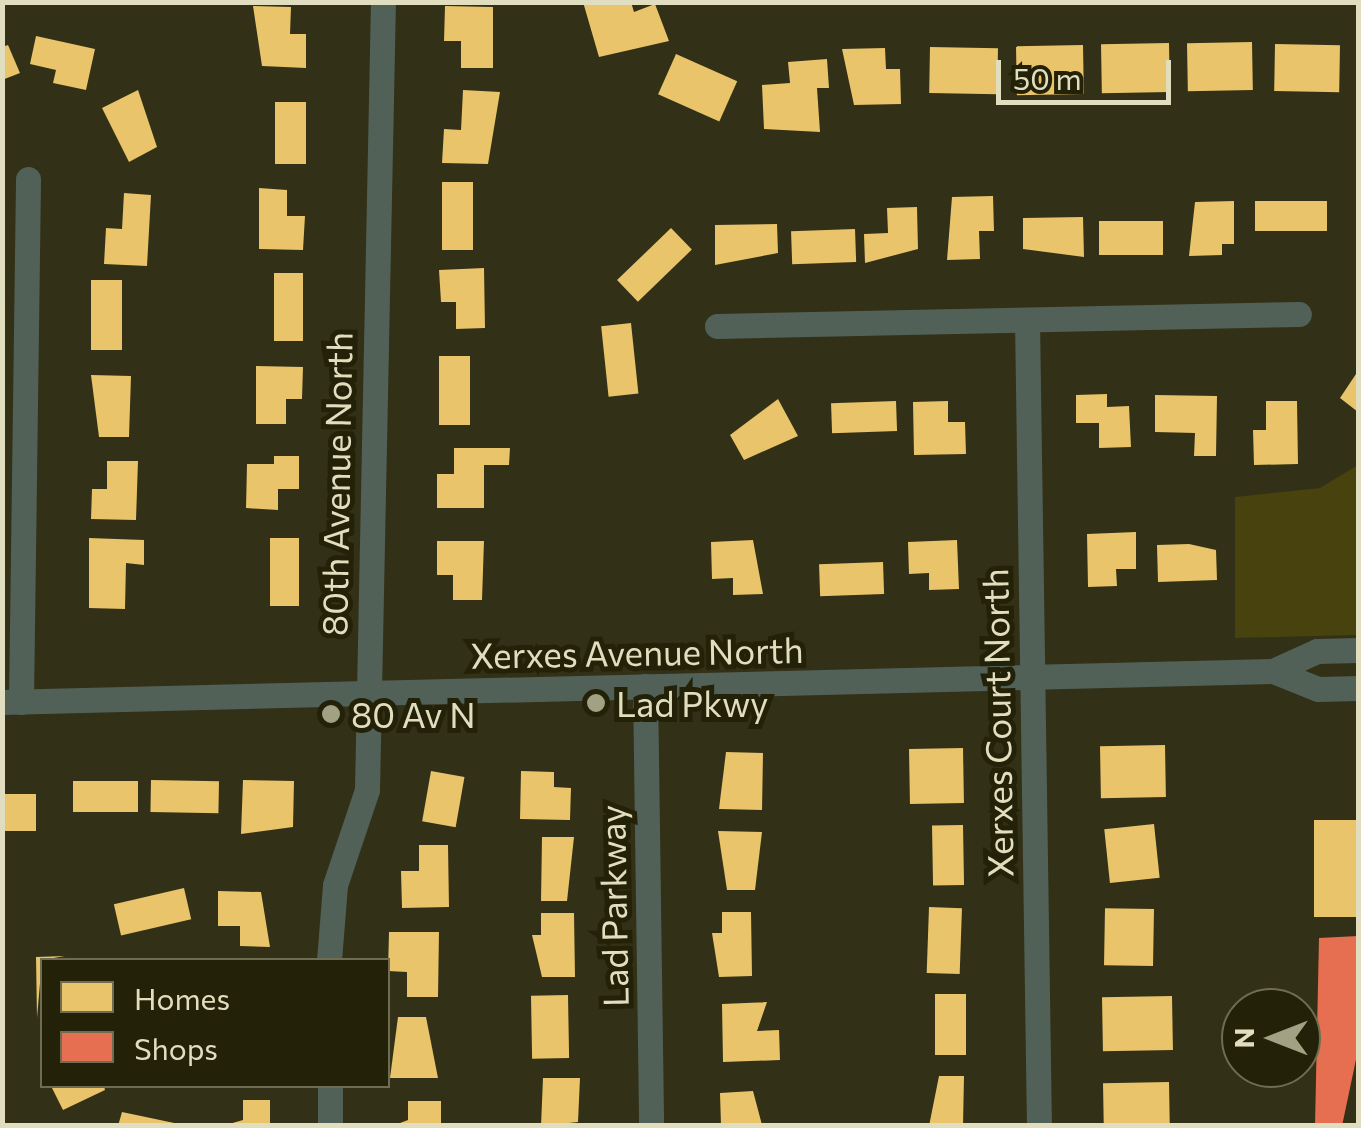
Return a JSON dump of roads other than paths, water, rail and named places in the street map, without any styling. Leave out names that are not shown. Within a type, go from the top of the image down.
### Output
[{"type":"street","name":"80th Avenue North","points":[[329,958],[335,885],[368,790],[383,2]]},
{"type":"street","points":[[12,702],[28,179]]},
{"type":"street","points":[[717,326],[1299,314]]},
{"type":"street","name":"Xerxes Court North","points":[[1027,320],[1039,1126]]},
{"type":"street","name":"Xerxes Avenue North","points":[[12,702],[1274,671],[1317,651],[1358,650]]},
{"type":"street","name":"Xerxes Avenue North","points":[[1274,671],[1318,689],[1358,688]]},
{"type":"street","name":"Lad Parkway","points":[[645,686],[650,1126]]},
{"type":"street","points":[[330,1088],[330,1126]]},
{"type":"place","name":"Lad Pkwy","points":[[596,703]]},
{"type":"place","name":"80 Av N","points":[[331,714]]}]
